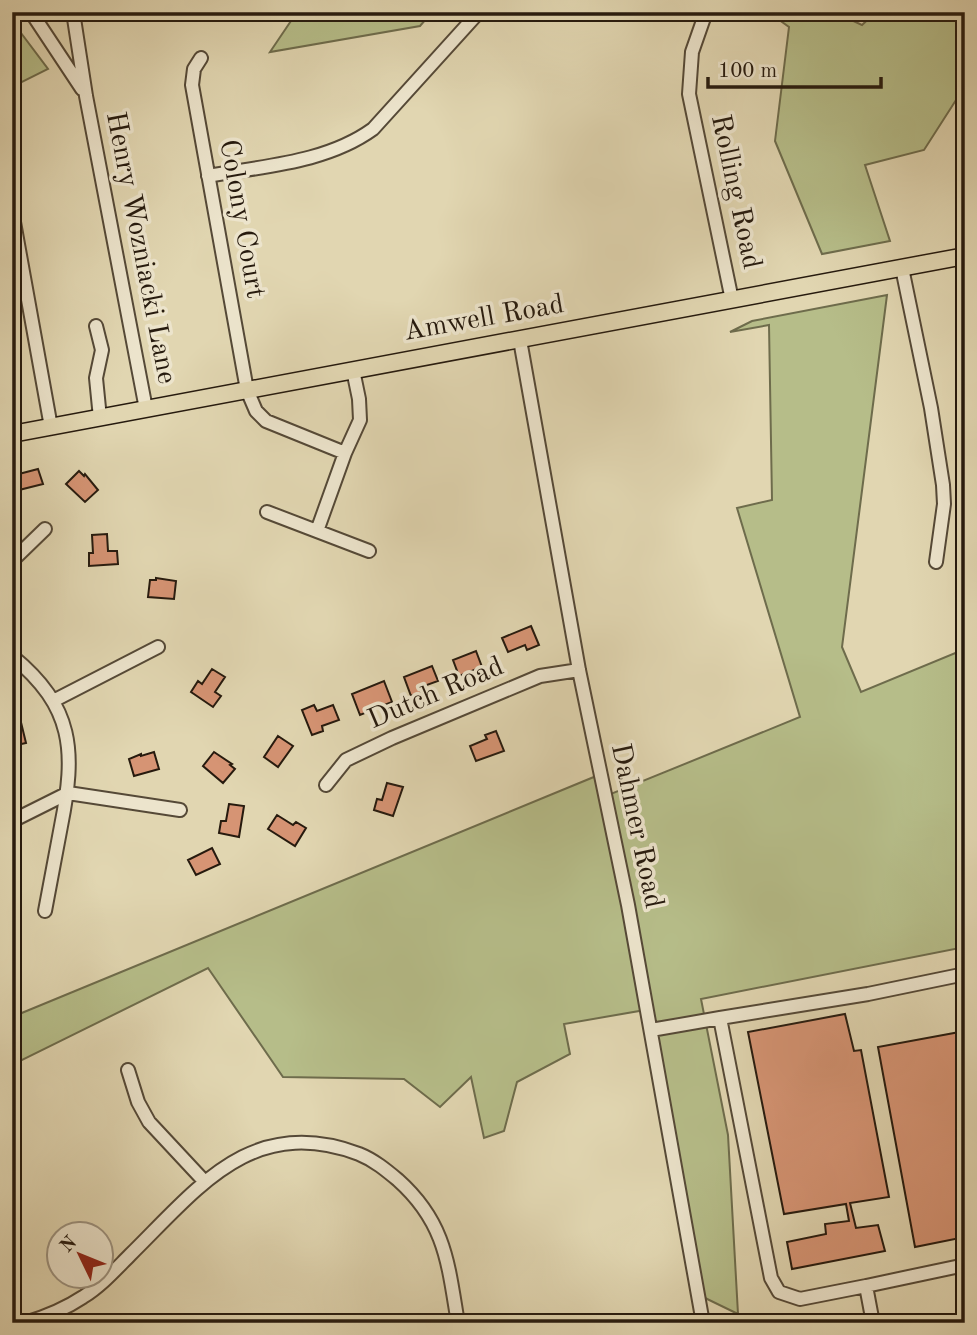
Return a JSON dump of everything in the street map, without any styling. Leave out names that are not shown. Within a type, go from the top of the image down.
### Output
[{"type":"main road","name":"Amwell Road","points":[[12,435],[965,256]]},
{"type":"street","points":[[31,12],[86,96]]},
{"type":"street","name":"Henry Wozniacki Lane","points":[[73,12],[86,96],[146,409]]},
{"type":"street","points":[[208,176],[322,155],[356,141],[373,129],[479,12]]},
{"type":"street","name":"Rolling Road","points":[[706,12],[692,52],[690,94],[732,300]]},
{"type":"street","name":"Colony Court","points":[[201,58],[194,69],[192,85],[247,390],[256,411],[265,421],[345,453]]},
{"type":"street","points":[[12,211],[51,427]]},
{"type":"street","points":[[902,268],[931,408],[943,485],[944,504],[936,562]]},
{"type":"street","points":[[96,326],[102,350],[96,378],[100,418]]},
{"type":"street","name":"Dahmer Road","points":[[520,340],[579,670],[628,905],[703,1323]]},
{"type":"street","points":[[317,531],[360,420],[353,370]]},
{"type":"street","points":[[267,512],[369,551]]},
{"type":"street","points":[[12,561],[45,529]]},
{"type":"street","points":[[53,701],[158,647]]},
{"type":"street","points":[[12,656],[45,688],[53,701],[64,722],[71,763],[68,793],[45,911]]},
{"type":"street","name":"Dutch Road","points":[[326,785],[346,760],[393,738],[540,676],[579,670]]},
{"type":"street","points":[[12,821],[68,793],[180,810]]},
{"type":"street","points":[[651,1030],[868,994],[965,974]]},
{"type":"street","points":[[720,1018],[771,1278],[779,1292],[800,1298],[965,1265]]},
{"type":"street","points":[[128,1070],[138,1102],[149,1122],[204,1181]]},
{"type":"street","points":[[25,1323],[44,1317],[84,1297],[204,1181],[237,1159],[278,1144],[315,1142],[334,1145],[368,1157],[407,1188],[430,1216],[438,1231],[451,1276],[458,1323]]},
{"type":"street","points":[[866,1286],[873,1323]]},
{"type":"green space","points":[[297,12],[432,12],[420,26],[270,52]]},
{"type":"green space","points":[[768,12],[834,12],[862,25],[876,12],[965,12],[965,86],[924,150],[865,165],[890,241],[822,254],[775,141],[789,27]]},
{"type":"green space","points":[[12,21],[48,69],[12,87]]},
{"type":"green space","points":[[887,295],[842,647],[861,692],[965,649],[965,947],[701,999],[728,1135],[738,1314],[703,1297],[651,1009],[564,1024],[570,1054],[517,1082],[504,1131],[484,1138],[471,1077],[440,1107],[404,1079],[283,1077],[208,968],[12,1065],[12,1017],[606,772],[611,794],[800,717],[737,508],[772,500],[769,325],[730,332],[752,321]]},
{"type":"building","points":[[38,469],[43,484],[19,490],[15,475]]},
{"type":"building","points":[[79,471],[84,476],[85,474],[98,490],[85,502],[66,484]]},
{"type":"building","points":[[107,534],[108,551],[117,551],[118,564],[89,566],[89,553],[93,553],[92,535]]},
{"type":"building","points":[[156,578],[176,581],[174,599],[148,597],[150,580]]},
{"type":"building","points":[[531,626],[539,645],[527,650],[525,645],[508,652],[502,638]]},
{"type":"building","points":[[476,651],[482,667],[459,676],[453,660]]},
{"type":"building","points":[[432,666],[438,681],[421,687],[423,692],[411,696],[404,677]]},
{"type":"building","points":[[212,669],[225,677],[215,692],[221,696],[213,707],[191,692],[198,681],[202,684]]},
{"type":"building","points":[[384,681],[392,702],[360,715],[352,694]]},
{"type":"building","points":[[314,705],[317,711],[333,705],[339,720],[322,726],[323,731],[312,735],[302,710]]},
{"type":"building","points":[[18,710],[26,743],[12,746],[12,711]]},
{"type":"building","points":[[496,731],[504,751],[476,761],[470,746],[487,739],[485,735]]},
{"type":"building","points":[[278,736],[293,746],[278,767],[264,757]]},
{"type":"building","points":[[154,752],[159,769],[134,776],[129,759]]},
{"type":"building","points":[[214,752],[235,769],[223,783],[203,766]]},
{"type":"building","points":[[387,783],[403,787],[393,816],[374,810],[377,799],[382,800]]},
{"type":"building","points":[[229,804],[244,806],[239,837],[219,833],[221,821],[226,821]]},
{"type":"building","points":[[277,815],[293,825],[296,822],[306,828],[295,846],[268,829]]},
{"type":"building","points":[[212,848],[220,864],[196,875],[188,860]]},
{"type":"building","points":[[845,1014],[854,1051],[861,1050],[889,1197],[850,1203],[856,1228],[878,1225],[885,1251],[792,1269],[787,1242],[826,1234],[825,1224],[849,1221],[846,1204],[784,1214],[748,1032]]},
{"type":"building","points":[[965,1031],[965,1237],[915,1247],[878,1047]]}]
